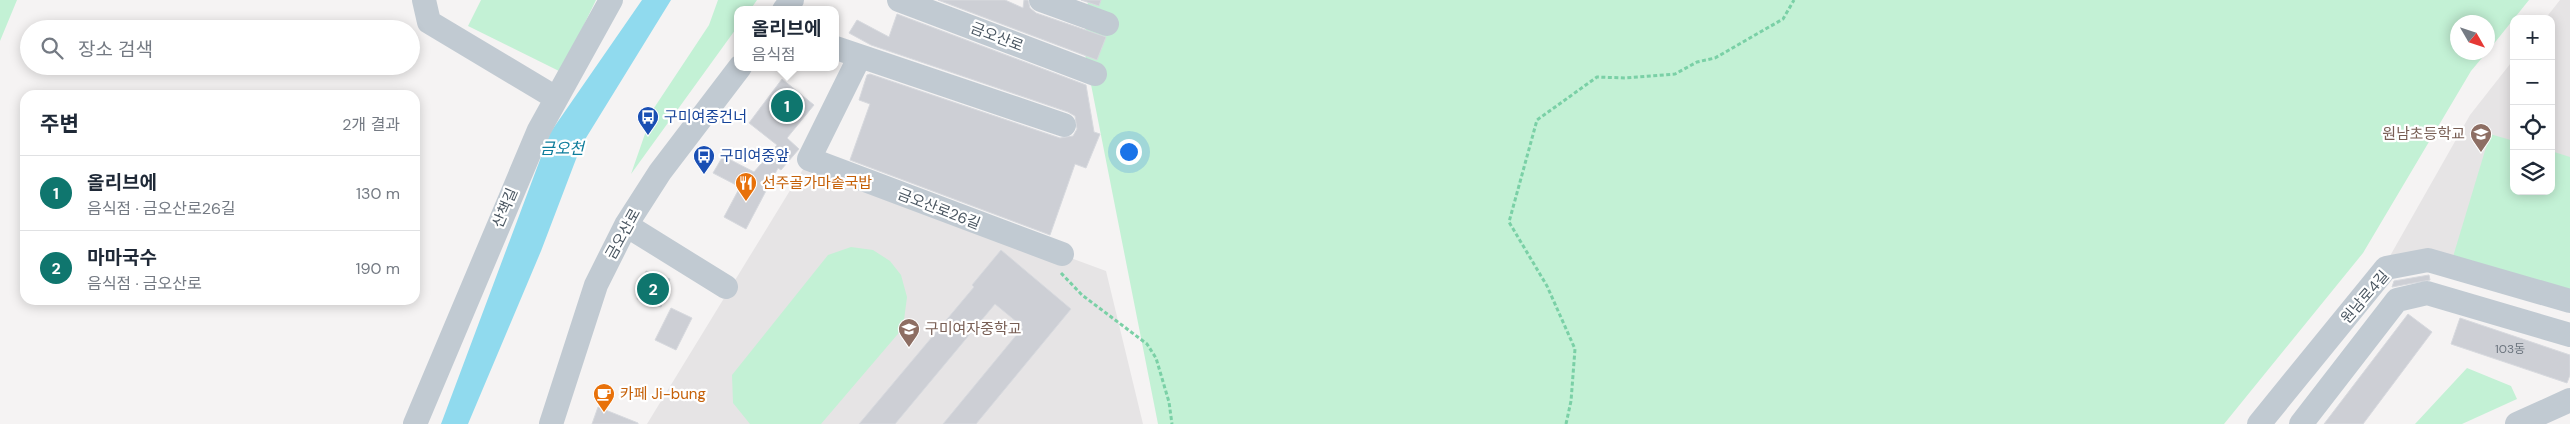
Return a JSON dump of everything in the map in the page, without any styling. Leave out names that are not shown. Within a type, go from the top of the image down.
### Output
[{"type":"street","points":[[424,0],[429,22],[556,98]]},
{"type":"street","name":"산책길","points":[[415,424],[535,139],[611,0]]},
{"type":"street","name":"금오산로","points":[[899,0],[1095,74]]},
{"type":"street","points":[[1041,0],[1107,24]]},
{"type":"street","points":[[839,49],[859,58],[1064,125]]},
{"type":"street","name":"금오산로26길","points":[[859,58],[809,159],[1058,261]]},
{"type":"street","name":"금오산로","points":[[551,424],[596,286],[626,225],[660,172],[737,71]]},
{"type":"street","points":[[626,225],[726,287]]},
{"type":"street","name":"원남로4길","points":[[2259,424],[2386,268],[2428,260],[2570,301]]},
{"type":"street","points":[[2301,424],[2397,300],[2427,293],[2570,335]]},
{"type":"street","points":[[2517,424],[2570,400]]},
{"type":"path","points":[[1566,424],[1571,400],[1575,349],[1547,286],[1509,222],[1537,120],[1596,77],[1625,78],[1674,74],[1698,62],[1715,58],[1783,19],[1794,0]]},
{"type":"path","points":[[1058,261],[1082,295],[1147,344],[1156,358],[1169,402],[1172,424]]},
{"type":"shaded area","name":"원남초등학교","points":[[2560,0],[2570,0],[2570,297],[2386,263],[2470,115],[2510,64],[2510,195],[2555,195],[2555,15],[2548,15]]},
{"type":"shaded area","name":"구미여자중학교","points":[[808,161],[1106,271],[1143,424],[647,424]]},
{"type":"green space","points":[[0,0],[17,0],[0,41]]},
{"type":"green space","points":[[481,0],[596,0],[561,72],[468,26]]},
{"type":"green space","points":[[718,0],[757,0],[753,6],[734,6],[734,32],[631,174],[654,108],[709,25]]},
{"type":"green space","points":[[1088,0],[2529,0],[2517,15],[2510,15],[2510,24],[2495,42],[2495,15],[2450,15],[2450,60],[2480,60],[2471,71],[2363,253],[2224,424],[1158,424],[1084,49]]},
{"type":"green space","points":[[2490,134],[2510,140],[2510,195],[2555,195],[2555,152],[2570,157],[2570,295],[2452,260]]},
{"type":"green space","points":[[851,247],[873,250],[890,261],[901,275],[907,297],[903,328],[821,424],[750,424],[733,403],[732,375],[828,255]]},
{"type":"green space","points":[[2467,368],[2511,386],[2517,399],[2462,424],[2415,424]]},
{"type":"water","name":"금오천","points":[[642,0],[671,0],[581,146],[541,251],[468,424],[441,424],[550,133]]},
{"type":"building","points":[[938,0],[1005,0],[1023,8],[1024,0],[1028,0],[1030,8],[1036,13],[1106,37],[1097,60]]},
{"type":"building","points":[[1081,0],[1101,0],[1099,6]]},
{"type":"building","points":[[897,14],[1086,85],[1094,132],[1100,134],[1086,168],[1075,164],[1050,235],[850,160],[870,104],[859,100],[867,75],[870,74],[1060,138],[1073,136],[1077,129],[1075,116],[1068,112],[871,45],[849,33],[857,20],[889,37]]},
{"type":"building","points":[[782,79],[814,105],[787,138],[799,149],[781,170],[778,168],[746,229],[724,217],[740,187],[713,173],[723,156],[754,172],[777,145],[749,123]]},
{"type":"building","points":[[1001,250],[1071,309],[976,424],[943,424],[1023,327],[995,304],[895,424],[859,424],[974,287],[972,285]]},
{"type":"building","points":[[646,271],[670,279],[661,307],[637,299]]},
{"type":"building","points":[[2429,275],[2430,280],[2392,287],[2394,281]]},
{"type":"building","points":[[671,308],[692,318],[676,350],[655,340]]},
{"type":"building","points":[[2408,314],[2432,332],[2363,424],[2324,424]]},
{"type":"building","points":[[2460,318],[2570,355],[2570,375],[2567,383],[2451,344]]},
{"type":"building","name":"카페 Ji-bung","points":[[598,407],[638,423],[638,424],[592,424]]},
{"type":"place","name":"올리브에","points":[[787,106]]},
{"type":"place","name":"구미여중건너","points":[[648,136]]},
{"type":"place","name":"원남초등학교","points":[[2481,153]]},
{"type":"place","name":"구미여중앞","points":[[704,175]]},
{"type":"place","name":"선주골가마솥국밥","points":[[746,202]]},
{"type":"place","name":"마마국수","points":[[653,289]]},
{"type":"place","name":"구미여자중학교","points":[[909,348]]},
{"type":"place","name":"카페 Ji-bung","points":[[604,413]]}]
